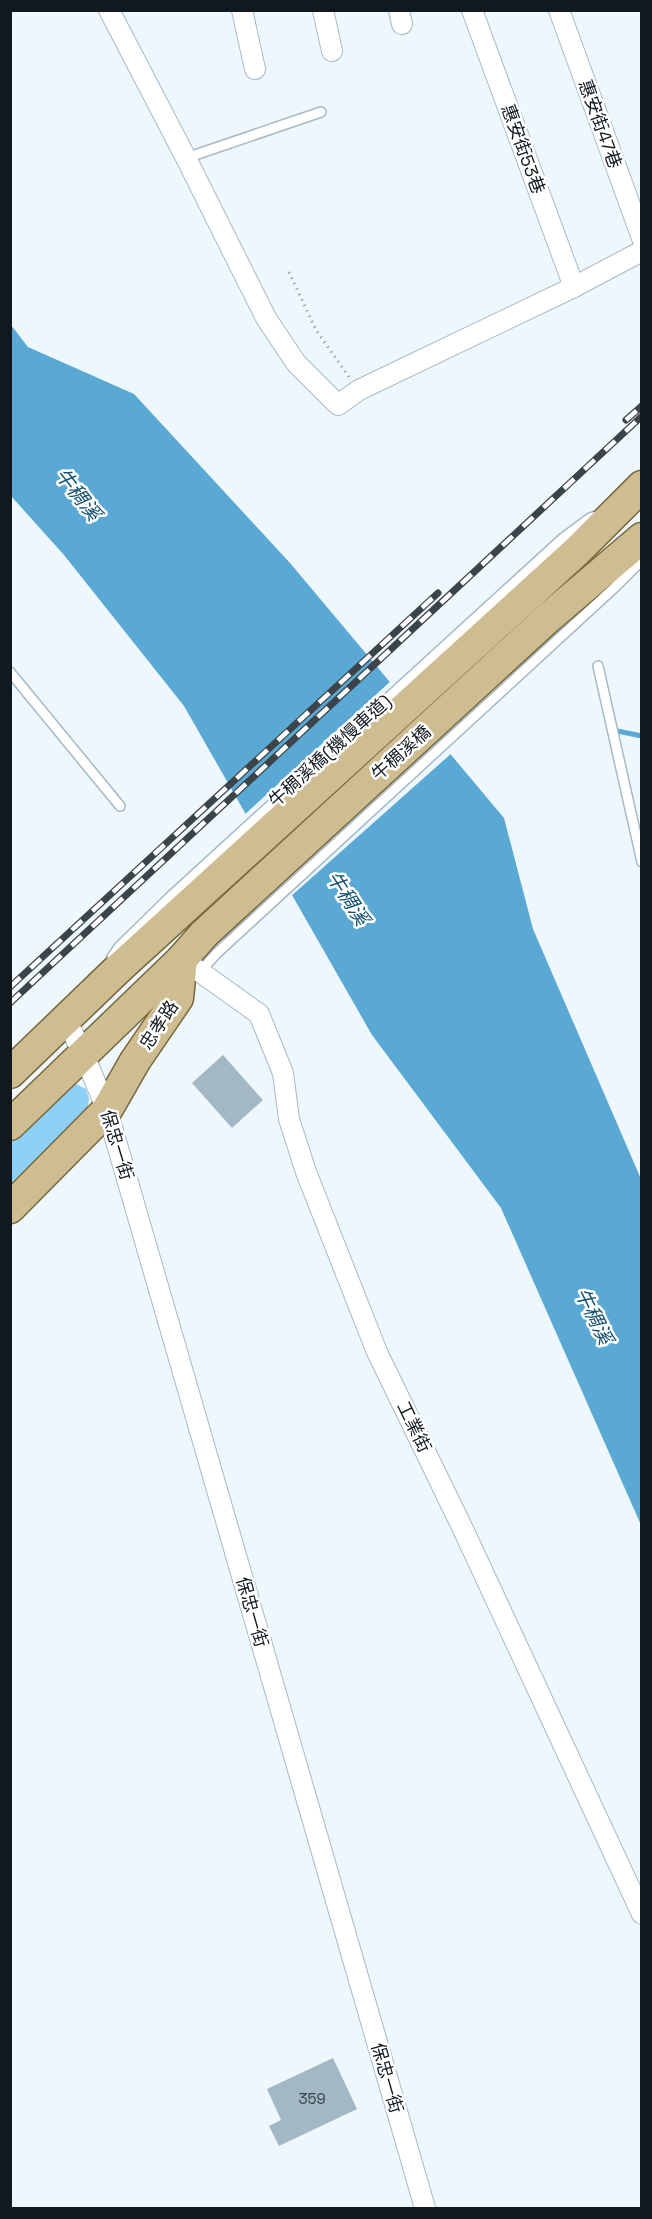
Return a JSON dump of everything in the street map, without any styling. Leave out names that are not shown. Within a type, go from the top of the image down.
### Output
[{"type":"main road","name":"牛稠溪橋","points":[[66,1020],[119,969],[177,904],[572,542],[618,509],[642,486]]},
{"type":"main road","points":[[608,580],[642,538]]},
{"type":"main road","name":"牛稠溪橋","points":[[191,966],[210,943],[608,580]]},
{"type":"main road","name":"忠孝路","points":[[10,1208],[107,1110],[135,1061],[178,998],[191,966]]},
{"type":"main road","name":"忠孝路","points":[[10,1125],[84,1055],[191,966]]},
{"type":"main road","points":[[10,1073],[66,1020]]},
{"type":"street","points":[[109,10],[266,318],[296,363],[338,405],[359,390],[574,287],[642,251]]},
{"type":"street","points":[[242,10],[255,69]]},
{"type":"street","points":[[323,10],[332,51]]},
{"type":"street","name":"惠安街53巷","points":[[472,10],[574,287]]},
{"type":"street","name":"惠安街47巷","points":[[559,10],[642,238]]},
{"type":"street","name":"工業街","points":[[191,966],[259,1014],[283,1073],[289,1119],[306,1172],[377,1352],[462,1527],[642,1914]]},
{"type":"street","name":"保忠一街","points":[[66,1020],[84,1055],[107,1110],[425,2208]]},
{"type":"lane","points":[[186,158],[321,112]]},
{"type":"lane","points":[[608,580],[642,560]]},
{"type":"lane","points":[[598,666],[642,862]]},
{"type":"lane","points":[[10,672],[120,806]]},
{"type":"path","points":[[289,272],[316,330],[359,390]]},
{"type":"shaded area","points":[[76,1084],[86,1089],[89,1099],[87,1114],[11,1190],[11,1140],[67,1085]]},
{"type":"water","name":"牛稠溪","points":[[11,325],[28,347],[134,394],[290,563],[504,818],[533,929],[641,1179],[641,1525],[501,1208],[372,1035],[184,706],[64,555],[11,496]]},
{"type":"pier","points":[[392,680],[453,752],[290,897],[243,816]]},
{"type":"building","points":[[223,1055],[263,1100],[232,1128],[192,1083]]},
{"type":"building","points":[[333,2058],[357,2109],[279,2146],[269,2126],[281,2120],[267,2089]]},
{"type":"waterway","points":[[612,730],[642,736]]},
{"type":"railway","points":[[626,420],[642,406]]},
{"type":"railway","points":[[10,1003],[642,416]]},
{"type":"railway","points":[[10,987],[438,593]]}]
